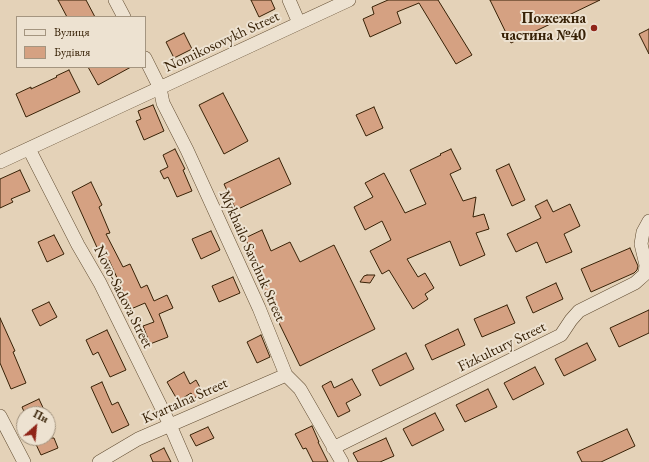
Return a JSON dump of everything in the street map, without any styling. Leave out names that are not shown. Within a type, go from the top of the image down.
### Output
[{"type":"street","points":[[115,0],[123,16]]},
{"type":"street","points":[[289,0],[299,23]]},
{"type":"street","name":"Nomikosovykh Street","points":[[0,162],[349,0]]},
{"type":"street","name":"Mykhailo Savchuk Street","points":[[146,60],[160,88],[163,103],[259,308],[286,375],[300,389],[342,462]]},
{"type":"street","name":"Novo-Sadova Street","points":[[29,149],[78,245],[100,283],[170,425],[186,462]]},
{"type":"street","name":"Fizkultury Street","points":[[333,448],[561,335],[571,320],[580,311],[636,283],[645,274],[646,265],[641,244],[643,232],[649,221]]},
{"type":"street","name":"Kvartalna Street","points":[[99,462],[138,439],[286,375]]},
{"type":"street","points":[[0,416],[24,462]]},
{"type":"building","points":[[58,0],[86,0],[94,16],[66,16]]},
{"type":"building","points":[[251,0],[271,0],[275,9],[259,17]]},
{"type":"building","points":[[388,0],[438,0],[472,55],[456,64],[419,3],[397,12],[401,23],[370,37],[363,19],[374,14],[372,7]]},
{"type":"building","points":[[490,0],[600,0],[511,43]]},
{"type":"building","points":[[649,29],[649,54],[639,34]]},
{"type":"building","points":[[184,33],[192,49],[174,58],[166,42]]},
{"type":"building","points":[[89,68],[129,68],[98,85]]},
{"type":"building","points":[[69,70],[80,92],[26,117],[16,94],[31,87],[31,89]]},
{"type":"building","points":[[223,93],[248,141],[224,154],[199,105]]},
{"type":"building","points":[[153,105],[164,131],[144,140],[136,121],[141,119],[138,111]]},
{"type":"building","points":[[374,107],[383,128],[366,136],[356,115]]},
{"type":"building","points":[[175,149],[185,169],[183,170],[192,191],[177,197],[168,177],[164,179],[160,171],[168,167],[163,155]]},
{"type":"building","points":[[451,149],[461,169],[450,174],[463,201],[476,197],[473,217],[484,214],[489,229],[476,233],[485,255],[460,266],[450,241],[407,259],[418,277],[425,273],[434,288],[425,294],[428,299],[413,309],[389,270],[382,274],[370,251],[391,240],[382,221],[365,230],[354,207],[373,197],[365,183],[384,173],[405,213],[426,204],[410,170]]},
{"type":"building","points":[[279,158],[291,184],[236,210],[224,184]]},
{"type":"building","points":[[509,164],[525,200],[512,206],[496,170]]},
{"type":"building","points":[[20,170],[30,191],[11,199],[13,202],[0,208],[0,179]]},
{"type":"building","points":[[91,182],[102,205],[99,207],[110,233],[106,234],[123,267],[130,264],[141,288],[147,285],[154,301],[167,295],[173,308],[159,314],[168,337],[150,344],[143,326],[154,322],[145,303],[131,309],[109,260],[104,263],[72,192]]},
{"type":"building","points":[[547,200],[553,212],[570,204],[580,226],[564,234],[572,252],[546,263],[537,242],[516,252],[507,234],[541,218],[535,206]]},
{"type":"building","points":[[262,230],[271,251],[290,242],[300,262],[334,245],[375,329],[300,366],[259,282],[264,279],[245,238]]},
{"type":"building","points":[[211,231],[220,250],[201,259],[192,239]]},
{"type":"building","points":[[54,235],[64,254],[47,262],[38,242]]},
{"type":"building","points":[[630,248],[638,266],[637,270],[634,273],[591,292],[581,269]]},
{"type":"building","points":[[375,275],[370,283],[360,282],[364,276]]},
{"type":"building","points":[[233,277],[240,293],[219,302],[212,286]]},
{"type":"building","points":[[556,283],[563,299],[533,313],[526,297]]},
{"type":"building","points":[[49,302],[57,317],[40,326],[32,310]]},
{"type":"building","points":[[507,305],[515,323],[482,337],[474,319]]},
{"type":"building","points":[[649,310],[649,333],[619,347],[610,328]]},
{"type":"building","points":[[0,318],[15,351],[13,352],[26,383],[11,389],[0,363]]},
{"type":"building","points":[[458,329],[465,345],[432,360],[425,345]]},
{"type":"building","points":[[107,330],[126,370],[110,377],[98,352],[93,355],[86,340]]},
{"type":"building","points":[[261,335],[270,357],[257,363],[247,342]]},
{"type":"building","points":[[587,343],[596,360],[564,376],[555,359]]},
{"type":"building","points":[[406,353],[414,369],[380,386],[372,370]]},
{"type":"building","points":[[535,367],[544,384],[513,400],[504,383]]},
{"type":"building","points":[[184,372],[190,384],[196,380],[203,393],[194,398],[191,393],[178,401],[167,382]]},
{"type":"building","points":[[352,379],[361,395],[346,403],[350,411],[338,417],[322,386],[331,381],[334,388]]},
{"type":"building","points":[[102,382],[112,405],[118,402],[129,425],[112,433],[91,387]]},
{"type":"building","points":[[488,389],[497,407],[465,422],[456,405]]},
{"type":"building","points":[[39,399],[42,406],[24,406]]},
{"type":"building","points":[[435,413],[444,430],[412,446],[403,429]]},
{"type":"building","points":[[312,426],[328,462],[313,462],[306,448],[303,449],[295,434]]},
{"type":"building","points":[[208,427],[214,438],[196,446],[190,435]]},
{"type":"building","points":[[627,429],[635,446],[601,462],[582,462],[577,452]]},
{"type":"building","points":[[386,438],[394,456],[380,462],[358,462],[353,453]]},
{"type":"building","points":[[56,443],[58,448],[41,455],[37,446],[56,446]]},
{"type":"building","points":[[164,448],[171,462],[153,462],[150,455]]},
{"type":"place","name":"Пожежна частина №40","points":[[594,28]]}]
